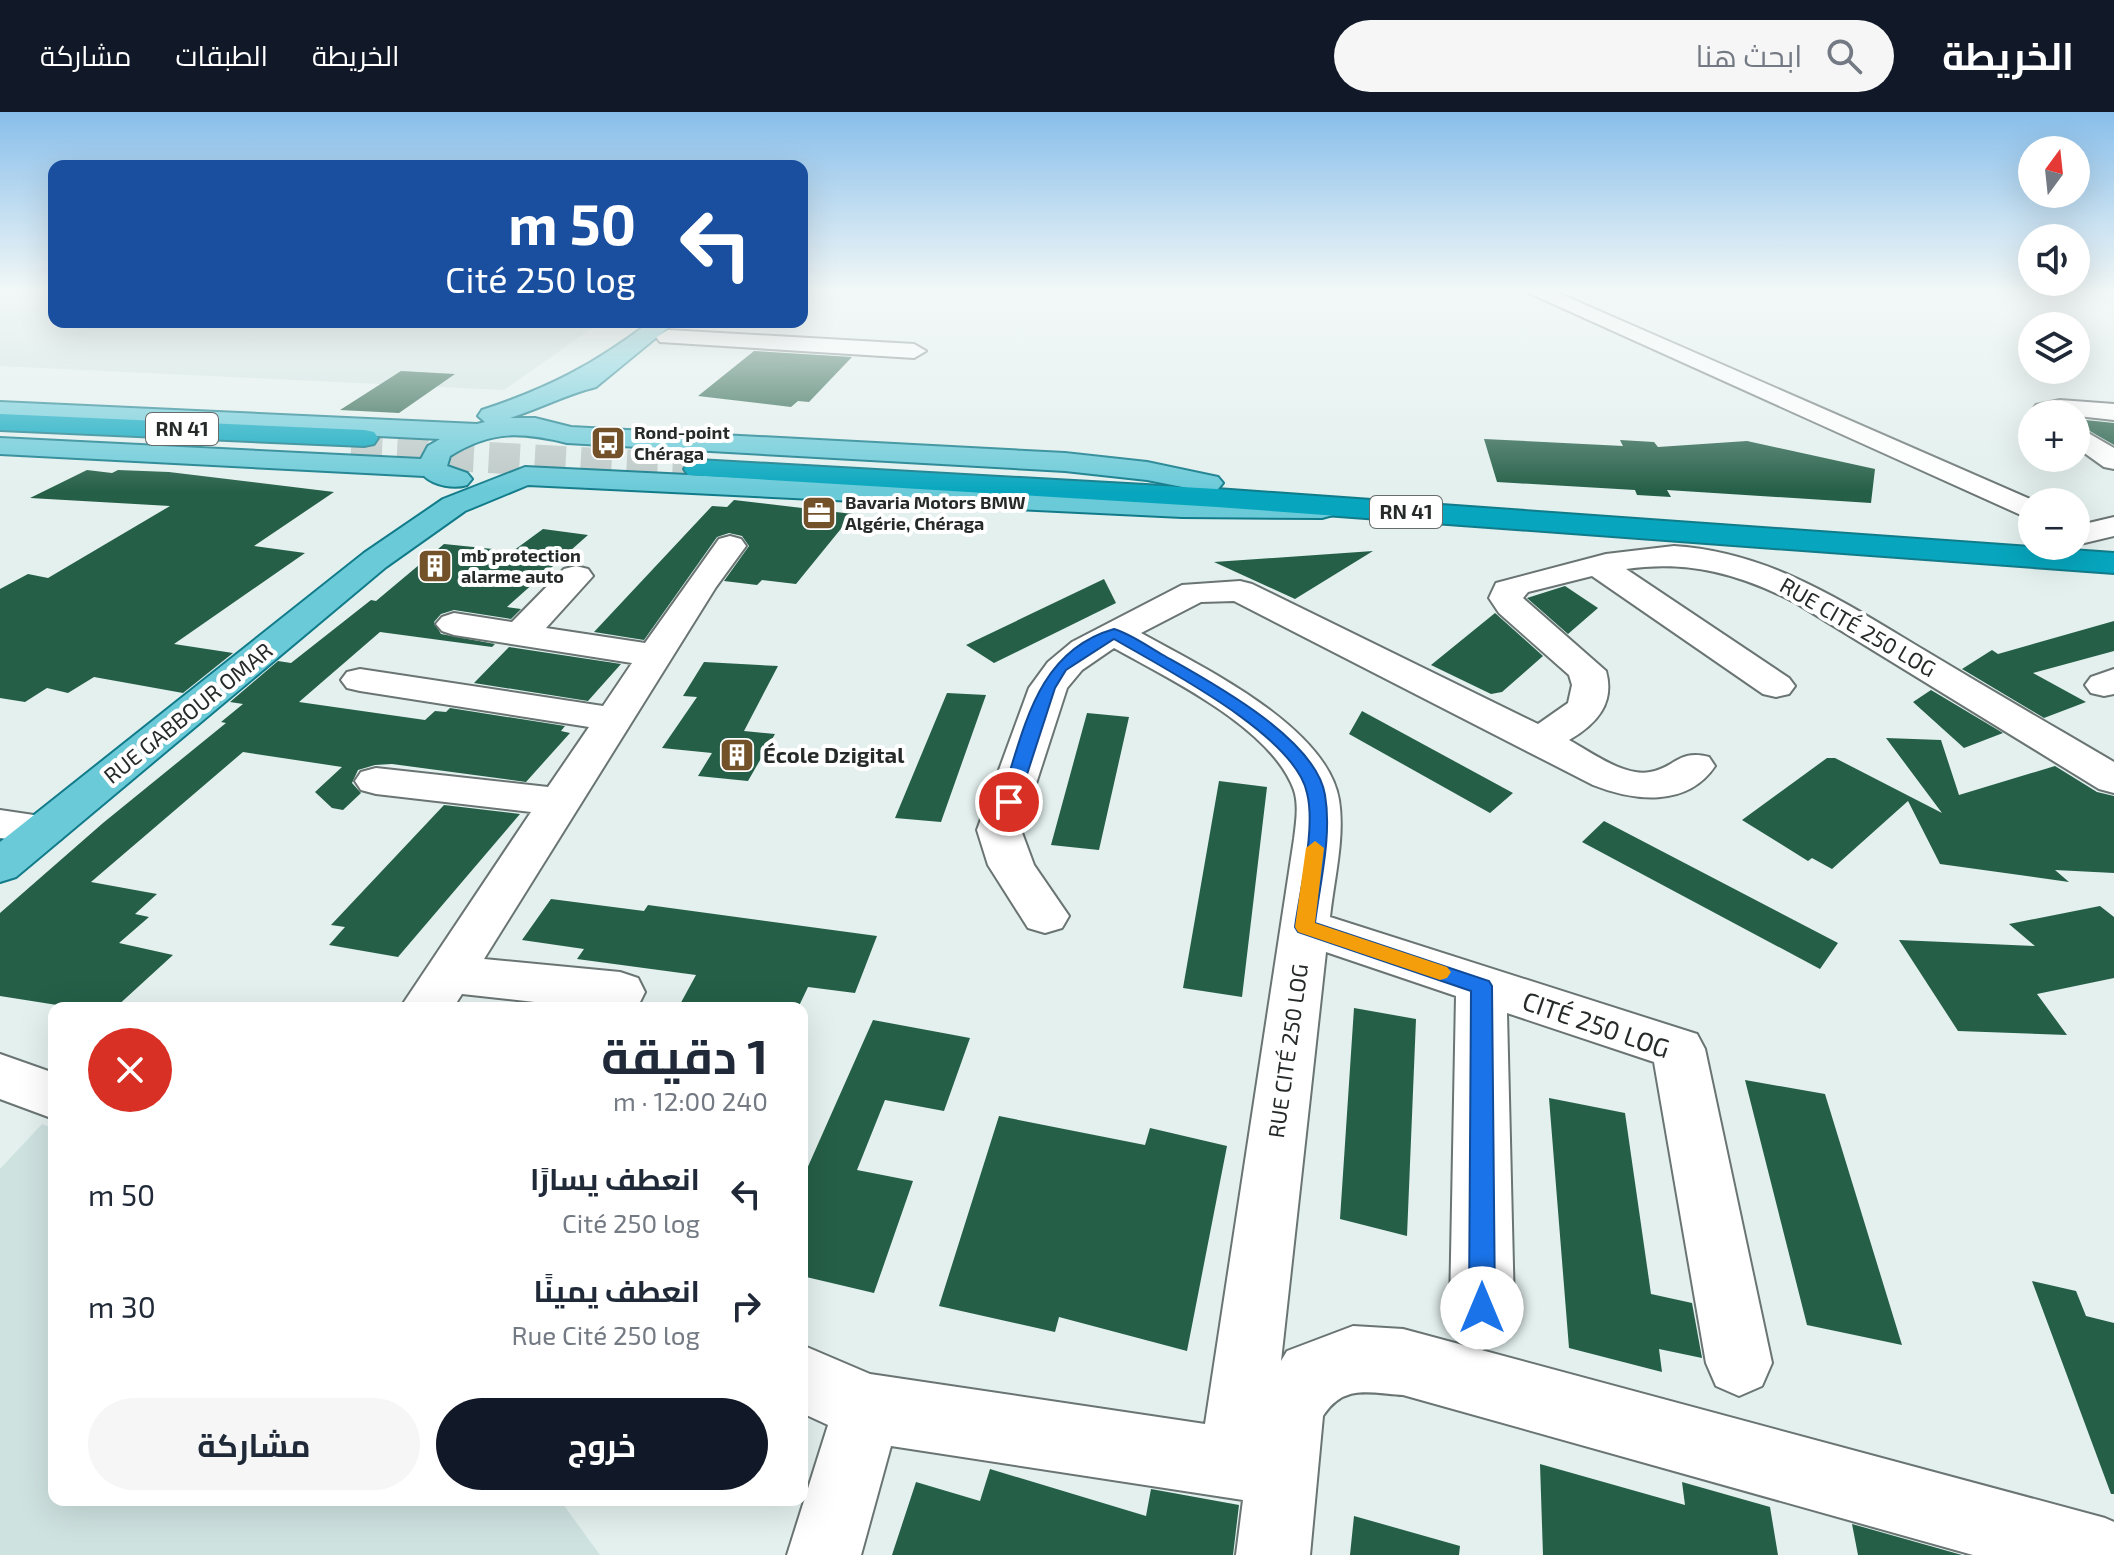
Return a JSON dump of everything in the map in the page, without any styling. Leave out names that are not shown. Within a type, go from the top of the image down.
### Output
[{"type":"highway","name":"RN 41","points":[[0,422],[351,451]]},
{"type":"highway","name":"RN 41","points":[[0,434],[351,451]]},
{"type":"highway","name":"RN 41","points":[[2018,543],[1208,483],[696,462],[2114,563]]},
{"type":"highway","points":[[2090,538],[2114,551]]},
{"type":"main road","points":[[426,429],[532,404],[624,356]]},
{"type":"main road","points":[[565,434],[588,402],[640,356]]},
{"type":"main road","points":[[510,427],[551,407],[609,365]]},
{"type":"main road","points":[[0,410],[482,432],[534,427],[565,434],[1050,461],[1136,469],[1208,483]]},
{"type":"main road","points":[[436,472],[438,452],[482,432]]},
{"type":"main road","name":"RUE GABBOUR OMAR","points":[[0,866],[427,518],[474,495],[561,460],[570,451],[572,443],[565,434]]},
{"type":"main road","points":[[0,446],[351,451],[468,480],[522,477],[626,481],[1223,510],[1358,508]]},
{"type":"main road","points":[[351,451],[399,485],[427,518],[525,493],[626,481]]},
{"type":"main road","name":"RUE GABBOUR OMAR","points":[[427,518],[435,495],[436,472]]},
{"type":"street","points":[[1682,356],[2018,505]]},
{"type":"street","points":[[2090,410],[2114,412]]},
{"type":"street","points":[[2090,444],[2114,461]]},
{"type":"street","points":[[438,991],[701,584],[730,546]]},
{"type":"street","name":"RUE CITÉ 250 LOG","points":[[1539,740],[1577,719],[1592,697],[1592,684],[1587,671],[1511,606],[1506,598],[1508,590],[1516,585],[1599,566],[1661,556],[1695,557],[1762,572],[1795,588],[2114,780]]},
{"type":"street","points":[[1599,566],[1776,686]]},
{"type":"street","points":[[521,634],[576,576]]},
{"type":"street","points":[[1045,916],[1016,877],[1004,854],[999,830],[1048,688],[1060,668],[1079,652],[1194,592],[1240,591],[1614,778],[1638,786],[1662,784],[1694,766]]},
{"type":"street","points":[[454,624],[651,655],[651,662]]},
{"type":"street","name":"RUE CITÉ 250 LOG","points":[[1114,633],[1225,697],[1288,749],[1307,771],[1316,793],[1317,823],[1305,927],[1258,1467]]},
{"type":"street","points":[[360,680],[614,719]]},
{"type":"street","points":[[376,781],[560,802]]},
{"type":"street","points":[[0,824],[46,829]]},
{"type":"street","name":"CITÉ 250 LOG","points":[[1305,927],[1678,1049],[1739,1363]]},
{"type":"street","points":[[1481,986],[1482,1308]]},
{"type":"street","points":[[438,991],[620,992]]},
{"type":"street","points":[[0,1076],[48,1094]]},
{"type":"street","points":[[1273,1555],[1258,1467],[1290,1406],[1311,1375],[1353,1359],[1403,1362],[2105,1555]]},
{"type":"street","points":[[808,1381],[867,1408],[1258,1467]]},
{"type":"street","points":[[824,1555],[867,1408]]},
{"type":"shaded area","points":[[0,356],[552,356],[504,390],[0,366]]},
{"type":"shaded area","points":[[42,1124],[48,1126],[48,1506],[564,1506],[600,1555],[0,1555],[0,1169]]},
{"type":"building","points":[[747,356],[852,357],[809,402],[798,401],[791,407],[698,396]]},
{"type":"building","points":[[401,371],[455,374],[399,413],[340,410]]},
{"type":"building","points":[[2090,420],[2114,423],[2114,445],[2090,431]]},
{"type":"building","points":[[1484,439],[1623,446],[1620,440],[1654,442],[1658,447],[1747,441],[1875,469],[1871,503],[1667,490],[1671,497],[1637,495],[1635,490],[1497,482]]},
{"type":"building","points":[[87,470],[169,472],[334,492],[254,546],[305,553],[174,644],[233,653],[183,693],[94,677],[68,693],[47,688],[25,702],[0,698],[0,589],[28,574],[48,578],[170,506],[30,498]]},
{"type":"building","points":[[734,500],[853,514],[796,584],[762,580],[757,585],[724,581],[749,546],[742,536],[729,533],[717,537],[644,640],[594,632],[712,506],[727,507]]},
{"type":"building","points":[[543,529],[588,535],[507,607],[521,609],[511,619],[454,610],[441,614],[434,622],[441,634],[495,644],[492,647],[380,632],[299,702],[425,720],[435,711],[446,712],[450,708],[565,726],[561,731],[570,733],[526,782],[392,764],[375,765],[358,770],[352,783],[361,793],[343,810],[332,808],[315,792],[342,767],[243,752],[91,882],[157,894],[135,914],[149,917],[119,943],[173,955],[122,1002],[48,1004],[0,996],[0,913],[103,823],[226,723],[221,722],[243,704],[230,702],[278,661],[291,663],[371,600],[376,601],[444,544],[513,551]]},
{"type":"building","points":[[1373,551],[1295,599],[1214,562]]},
{"type":"building","points":[[1104,579],[1116,603],[994,663],[966,645]]},
{"type":"building","points":[[1565,586],[1598,608],[1568,634],[1527,598]]},
{"type":"building","points":[[1495,613],[1543,656],[1502,692],[1491,694],[1431,665]]},
{"type":"building","points":[[2114,621],[2114,651],[2033,673],[2086,702],[2044,718],[1962,669],[1992,650],[1998,654]]},
{"type":"building","points":[[509,647],[621,664],[588,701],[474,683]]},
{"type":"building","points":[[704,662],[778,666],[744,731],[775,734],[748,781],[698,776],[712,753],[662,748],[697,697],[683,696]]},
{"type":"building","points":[[1931,690],[2003,733],[1964,748],[1913,702]]},
{"type":"building","points":[[947,693],[986,695],[941,822],[895,818]]},
{"type":"building","points":[[1362,711],[1513,793],[1490,813],[1349,734]]},
{"type":"building","points":[[1087,713],[1129,717],[1099,850],[1051,845]]},
{"type":"building","points":[[1886,738],[1941,740],[1959,795],[2055,766],[2097,792],[2114,796],[2114,873],[2055,870],[2069,882],[1940,864],[1908,801],[1832,869],[1812,858],[1808,861],[1742,820],[1827,758],[1835,758],[1942,813]]},
{"type":"building","points":[[1219,781],[1267,787],[1242,997],[1183,988]]},
{"type":"building","points":[[444,805],[520,814],[398,957],[329,945],[345,927],[331,925]]},
{"type":"building","points":[[1604,821],[1838,943],[1820,969],[1582,842]]},
{"type":"building","points":[[551,899],[644,911],[648,905],[877,936],[855,993],[808,987],[801,1002],[681,1002],[696,975],[577,959],[584,949],[522,940]]},
{"type":"building","points":[[2100,906],[2114,917],[2114,978],[2037,994],[2067,1035],[1958,1031],[1899,940],[2035,946],[2009,924]]},
{"type":"building","points":[[1354,1008],[1416,1019],[1407,1236],[1340,1219]]},
{"type":"building","points":[[873,1020],[970,1038],[944,1111],[885,1100],[857,1170],[913,1181],[874,1293],[808,1277],[808,1166]]},
{"type":"building","points":[[1745,1080],[1825,1094],[1902,1345],[1807,1325]]},
{"type":"building","points":[[1549,1098],[1625,1113],[1651,1294],[1692,1303],[1702,1358],[1659,1349],[1662,1372],[1569,1348]]},
{"type":"building","points":[[999,1116],[1145,1145],[1150,1128],[1227,1146],[1187,1351],[1059,1317],[1055,1332],[939,1306]]},
{"type":"building","points":[[2032,1281],[2076,1291],[2086,1316],[2114,1323],[2114,1494],[2111,1494]]},
{"type":"building","points":[[1540,1464],[1685,1505],[1682,1482],[1770,1507],[1778,1555],[1543,1555]]},
{"type":"building","points":[[990,1469],[1146,1516],[1151,1489],[1239,1505],[1233,1555],[892,1555],[916,1482],[980,1501]]},
{"type":"building","points":[[1354,1516],[1460,1546],[1459,1555],[1350,1555]]},
{"type":"building","points":[[1852,1524],[1962,1555],[1858,1555]]},
{"type":"tunnel","points":[[351,450],[698,469]]},
{"type":"slow traffic","points":[[1315,848],[1305,927],[1440,972]]},
{"type":"place","name":"Rond-point Chéraga","points":[[608,443]]},
{"type":"place","name":"Bavaria Motors BMW Algérie, Chéraga","points":[[819,513]]},
{"type":"place","name":"mb protection alarme auto","points":[[435,566]]},
{"type":"place","name":"École Dzigital","points":[[737,755]]},
{"type":"route","points":[[1009,802],[1048,688],[1060,668],[1079,652],[1114,633],[1225,697],[1288,749],[1307,771],[1316,793],[1317,823],[1305,927],[1481,986],[1482,1308]]}]
